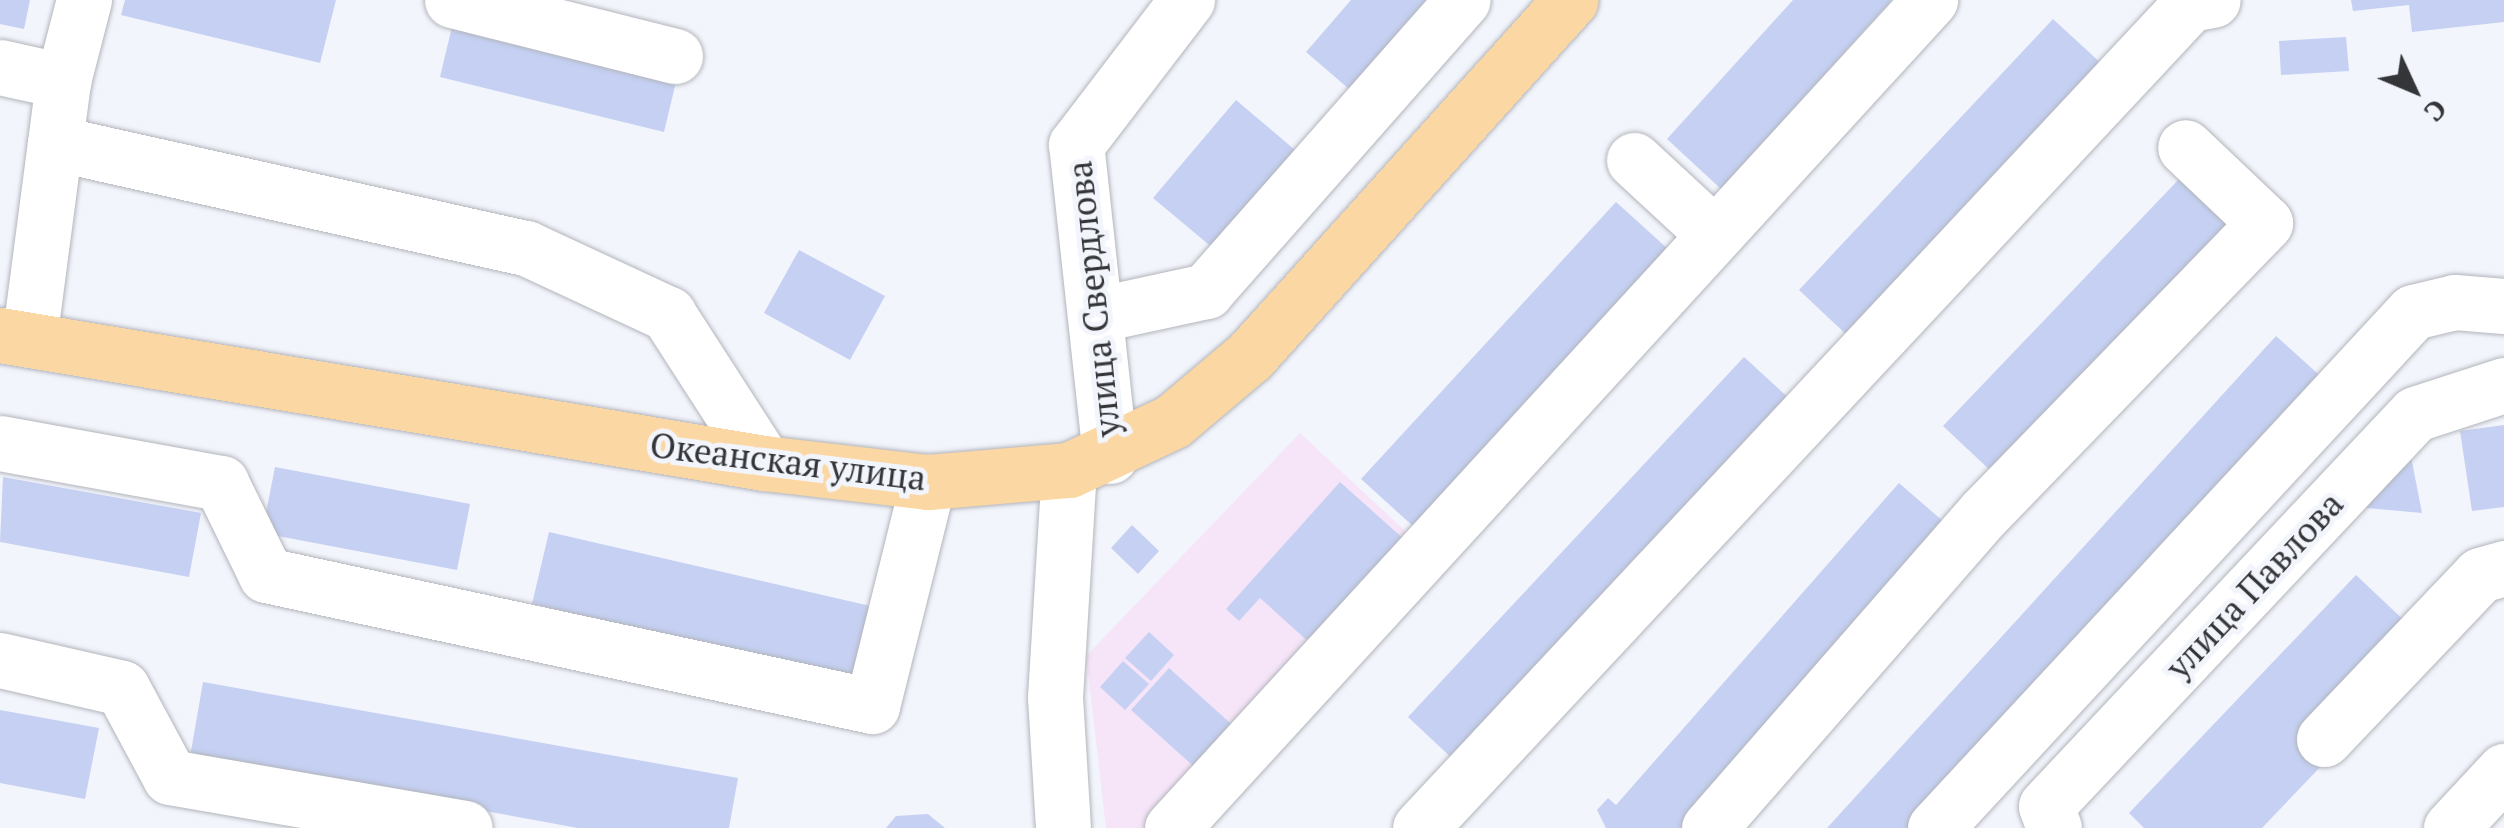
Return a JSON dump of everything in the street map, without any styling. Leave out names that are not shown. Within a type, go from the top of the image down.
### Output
[{"type":"main road","name":"Океанская улица","points":[[14,338],[764,464],[928,482],[1090,463],[1173,422],[1250,356],[1572,0]]},
{"type":"street","points":[[14,338],[55,142],[63,81],[84,0]]},
{"type":"street","points":[[452,0],[675,56]]},
{"type":"street","name":"улица Свердлова","points":[[1063,828],[1055,697],[1090,463],[1095,315],[1076,145],[1187,0]]},
{"type":"street","points":[[1095,315],[1206,291],[1463,0]]},
{"type":"street","points":[[1172,828],[1930,0]]},
{"type":"street","points":[[1420,828],[2190,4],[2213,0]]},
{"type":"street","points":[[0,67],[63,81]]},
{"type":"street","points":[[55,142],[526,248],[668,314],[764,464]]},
{"type":"street","points":[[1709,828],[1984,513],[2264,223],[2185,147]]},
{"type":"street","points":[[1634,160],[1714,235]]},
{"type":"street","points":[[1935,828],[2413,312],[2455,302],[2504,306]]},
{"type":"street","name":"улица Павлова","points":[[2040,821],[2415,414],[2504,384]]},
{"type":"street","points":[[0,444],[222,484],[266,574],[872,706],[928,482]]},
{"type":"street","points":[[2324,739],[2480,575],[2504,568]]},
{"type":"street","points":[[0,660],[122,688],[170,777],[465,828]]},
{"type":"street","points":[[2451,828],[2504,771]]},
{"type":"shaded area","points":[[1300,433],[1414,539],[1155,828],[1106,828],[1086,656]]},
{"type":"building","points":[[0,0],[30,0],[24,29],[0,24]]},
{"type":"building","points":[[125,0],[336,0],[320,63],[121,15]]},
{"type":"building","points":[[1351,0],[1439,0],[1356,95],[1306,52]]},
{"type":"building","points":[[1793,0],[1892,0],[1721,189],[1667,139]]},
{"type":"building","points":[[2351,0],[2504,0],[2504,22],[2412,32],[2409,5],[2353,11]]},
{"type":"building","points":[[456,10],[680,65],[664,132],[440,77]]},
{"type":"building","points":[[2053,19],[2104,66],[1850,338],[1799,290]]},
{"type":"building","points":[[2346,37],[2349,71],[2281,75],[2279,41]]},
{"type":"building","points":[[1236,100],[1302,156],[1220,254],[1153,198]]},
{"type":"building","points":[[2182,176],[2232,223],[1993,473],[1943,426]]},
{"type":"building","points":[[1616,202],[1668,249],[1413,526],[1361,479]]},
{"type":"building","points":[[799,250],[885,296],[850,360],[764,313]]},
{"type":"building","points":[[2276,336],[2327,382],[1920,828],[1827,828]]},
{"type":"building","points":[[1744,357],[1793,402],[1457,763],[1408,717]]},
{"type":"building","points":[[2504,425],[2504,507],[2472,511],[2460,431]]},
{"type":"building","points":[[2408,441],[2422,513],[2345,506]]},
{"type":"building","points":[[275,467],[470,504],[457,570],[262,533]]},
{"type":"building","points":[[3,477],[201,513],[189,577],[0,542]]},
{"type":"building","points":[[1340,482],[1406,541],[1312,645],[1260,598],[1239,621],[1226,609]]},
{"type":"building","points":[[1899,483],[1952,529],[1689,828],[1606,828],[1597,810],[1608,798],[1616,805]]},
{"type":"building","points":[[1132,525],[1159,551],[1138,574],[1111,548]]},
{"type":"building","points":[[549,532],[879,608],[862,681],[532,604]]},
{"type":"building","points":[[2356,575],[2412,628],[2325,762],[2262,828],[2144,828],[2129,813]]},
{"type":"building","points":[[1149,632],[1174,655],[1151,681],[1125,658]]},
{"type":"building","points":[[1123,661],[1149,684],[1125,710],[1100,687]]},
{"type":"building","points":[[1169,668],[1238,730],[1200,772],[1131,710]]},
{"type":"building","points":[[203,682],[738,778],[729,828],[578,828],[190,757]]},
{"type":"building","points":[[0,710],[99,728],[85,799],[0,783]]},
{"type":"building","points":[[928,814],[945,828],[886,828],[896,816]]}]
